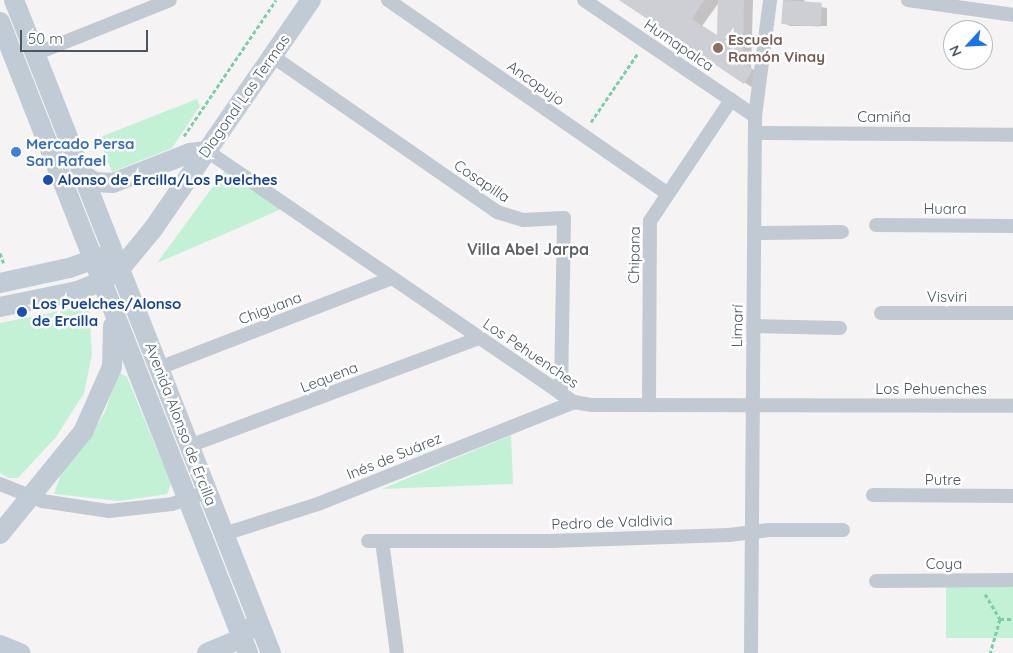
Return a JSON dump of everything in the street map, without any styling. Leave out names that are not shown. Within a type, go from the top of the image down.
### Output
[{"type":"main road","name":"Avenida Alonso de Ercilla","points":[[14,0],[271,653]]},
{"type":"main road","name":"Diagonal Las Termas","points":[[0,307],[77,291],[100,282],[116,260],[157,224],[310,0]]},
{"type":"main road","name":"Avenida Alonso de Ercilla","points":[[0,22],[112,314],[245,645]]},
{"type":"main road","points":[[83,175],[95,182],[113,183],[190,153],[206,151]]},
{"type":"main road","points":[[2,275],[116,260]]},
{"type":"main road","points":[[0,534],[83,432],[100,398],[112,367],[112,314]]},
{"type":"main road","points":[[208,653],[245,645],[251,622],[252,607]]},
{"type":"main road","points":[[0,645],[20,653]]},
{"type":"street","points":[[35,54],[170,0]]},
{"type":"street","name":"Ancopujo","points":[[388,0],[666,194]]},
{"type":"street","name":"Humapalca","points":[[584,0],[755,116]]},
{"type":"street","name":"Limarí","points":[[751,653],[750,532],[755,116],[770,0]]},
{"type":"street","points":[[908,0],[970,6],[1013,15]]},
{"type":"street","name":"Cosapilla","points":[[272,56],[497,212],[523,220],[564,218],[561,394]]},
{"type":"street","name":"Chipana","points":[[649,405],[650,229],[654,211],[731,100]]},
{"type":"street","name":"Camiña","points":[[755,133],[1013,135]]},
{"type":"street","name":"Los Pehuenches","points":[[206,151],[574,402],[591,405],[1013,406]]},
{"type":"street","name":"Huara","points":[[876,225],[1013,226]]},
{"type":"street","points":[[754,233],[842,232]]},
{"type":"street","name":"Chiguana","points":[[159,368],[392,278]]},
{"type":"street","name":"Visviri","points":[[881,313],[1013,314]]},
{"type":"street","points":[[753,326],[840,328]]},
{"type":"street","name":"Lequena","points":[[189,446],[479,338]]},
{"type":"street","name":"Inés de Suárez","points":[[224,534],[318,504],[574,402]]},
{"type":"street","points":[[0,484],[30,496],[64,506],[109,511],[151,508],[186,500],[207,492]]},
{"type":"street","name":"Putre","points":[[873,496],[1013,496]]},
{"type":"street","name":"Pedro de Valdivia","points":[[368,541],[550,541],[843,530]]},
{"type":"street","points":[[382,541],[397,653]]},
{"type":"street","name":"Coya","points":[[876,581],[1013,580]]},
{"type":"path","points":[[182,138],[276,0]]},
{"type":"path","points":[[582,135],[646,42]]},
{"type":"path","points":[[0,253],[2,275]]},
{"type":"path","points":[[976,580],[1000,619],[990,653]]},
{"type":"path","points":[[1000,619],[1013,619]]},
{"type":"green space","points":[[197,99],[200,106],[172,148],[112,172],[98,138]]},
{"type":"green space","points":[[225,170],[284,208],[157,263]]},
{"type":"green space","points":[[89,305],[92,354],[84,393],[56,437],[18,478],[9,478],[0,473],[0,323]]},
{"type":"green space","points":[[118,372],[127,377],[171,484],[167,494],[120,501],[54,494],[61,474],[87,441],[105,412]]},
{"type":"green space","points":[[511,435],[513,484],[382,489]]},
{"type":"green space","points":[[946,584],[1013,584],[1013,638],[946,638]]},
{"type":"building","name":"Escuela Ramón Vinay","points":[[619,0],[704,0],[692,19],[717,35],[718,0],[744,0],[743,62],[753,69],[744,84]]},
{"type":"building","points":[[783,0],[822,3],[820,27],[781,24]]},
{"type":"place","name":"Escuela Ramón Vinay","points":[[718,48]]},
{"type":"place","name":"Mercado Persa San Rafael","points":[[16,152]]},
{"type":"place","name":"Alonso de Ercilla/Los Puelches","points":[[48,180]]},
{"type":"place","name":"Los Puelches/Alonso de Ercilla","points":[[22,312]]},
{"type":"district","name":"Villa Abel Jarpa","points":[[528,249]]}]
